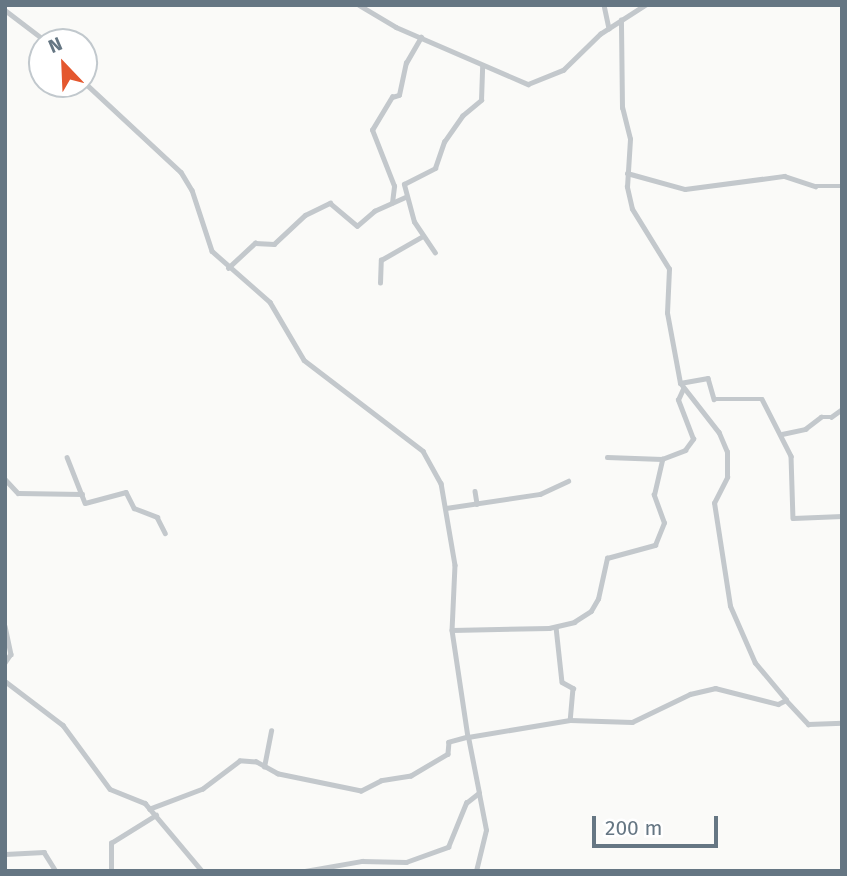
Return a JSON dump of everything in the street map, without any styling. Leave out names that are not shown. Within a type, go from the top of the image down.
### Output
[{"type":"street","points":[[359,5],[523,84],[544,81],[563,70],[609,28],[645,5]]},
{"type":"street","points":[[604,5],[609,28]]},
{"type":"street","points":[[5,10],[29,28]]},
{"type":"street","points":[[621,20],[622,108],[629,139],[627,173],[635,216],[668,269],[667,313],[682,386],[719,433],[727,452],[728,473],[715,503],[730,606],[755,663],[808,724],[842,723]]},
{"type":"street","points":[[392,202],[394,186],[372,130],[392,97],[399,94],[405,64],[421,37]]},
{"type":"street","points":[[435,253],[423,236],[406,197],[404,184],[435,167],[444,142],[462,116],[482,99],[482,66]]},
{"type":"street","points":[[98,95],[181,172],[192,190],[206,240],[229,268],[270,302],[308,365],[423,451],[438,477],[455,565],[452,630],[468,737],[486,830],[476,871]]},
{"type":"street","points":[[627,173],[685,188],[784,176],[815,186],[842,186]]},
{"type":"street","points":[[229,268],[255,243],[272,245],[305,215],[330,203],[357,226],[392,202],[406,197]]},
{"type":"street","points":[[380,282],[381,260],[423,236]]},
{"type":"street","points":[[682,386],[708,378],[714,399],[761,399],[782,435],[794,468],[793,518],[842,516]]},
{"type":"street","points":[[607,457],[662,459],[685,450],[693,439],[678,400],[682,386]]},
{"type":"street","points":[[782,435],[805,429],[821,417],[831,418],[842,409]]},
{"type":"street","points":[[67,457],[88,503],[125,492],[135,509],[157,517],[165,533]]},
{"type":"street","points":[[452,630],[556,627],[591,611],[603,587],[607,558],[643,551],[657,541],[664,523],[654,495],[662,459]]},
{"type":"street","points":[[5,479],[18,493],[82,494]]},
{"type":"street","points":[[446,508],[545,492],[568,481]]},
{"type":"street","points":[[474,491],[477,504]]},
{"type":"street","points":[[5,626],[11,654],[5,663]]},
{"type":"street","points":[[556,627],[562,682],[573,688],[570,720]]},
{"type":"street","points":[[5,681],[60,723],[110,789],[142,800],[202,871]]},
{"type":"street","points":[[150,809],[208,786],[235,762],[248,761],[361,791],[382,781],[411,776],[448,754],[450,741],[468,737],[570,720],[632,722],[690,694],[715,688],[778,704],[786,700]]},
{"type":"street","points":[[264,767],[271,731]]},
{"type":"street","points":[[305,871],[362,861],[406,862],[444,850],[453,840],[466,803],[479,793]]},
{"type":"street","points":[[111,871],[111,843],[156,815]]},
{"type":"street","points":[[5,854],[44,852],[56,871]]}]
